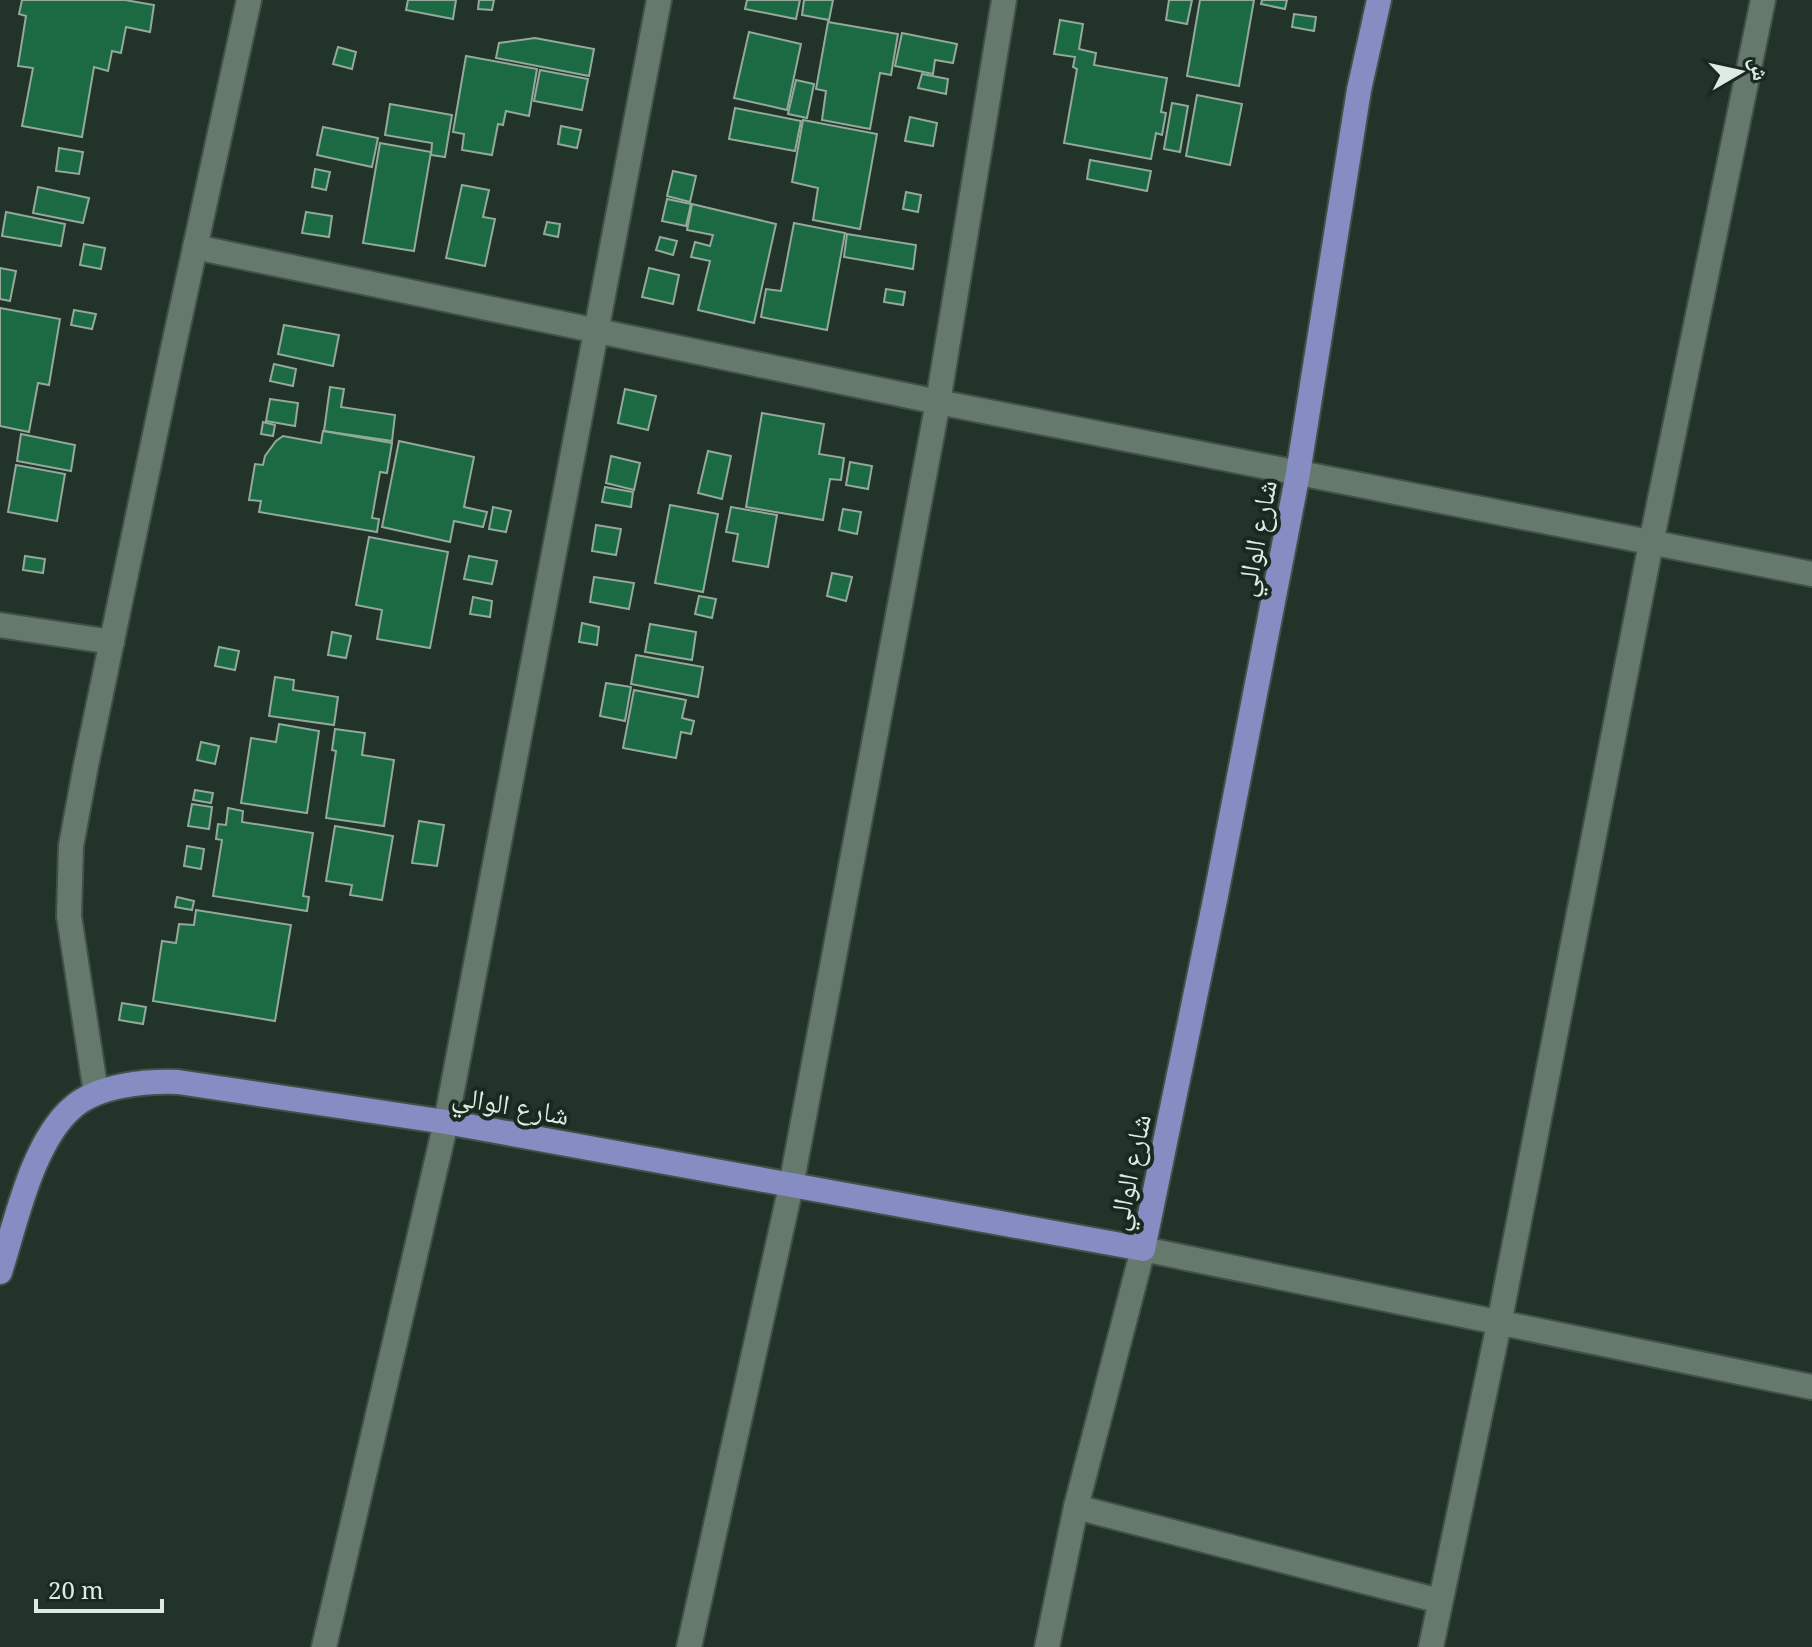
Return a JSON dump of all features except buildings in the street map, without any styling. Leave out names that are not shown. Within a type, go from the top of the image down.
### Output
[{"type":"main road","name":"شارع الوالي","points":[[0,1272],[29,1177],[51,1132],[72,1107],[96,1093],[149,1081],[178,1082],[446,1122],[1143,1249],[1298,473],[1359,90],[1379,0]]},
{"type":"street","points":[[96,1093],[69,916],[71,846],[249,0]]},
{"type":"street","points":[[324,1647],[446,1122],[659,0]]},
{"type":"street","points":[[689,1647],[791,1186],[938,402],[1004,0]]},
{"type":"street","points":[[1431,1647],[1499,1324],[1651,543],[1763,0]]},
{"type":"street","points":[[195,247],[938,402],[1812,574]]},
{"type":"street","points":[[0,625],[112,642]]},
{"type":"street","points":[[1047,1647],[1076,1507],[1143,1249],[1812,1387]]},
{"type":"street","points":[[1076,1507],[1440,1601]]}]
